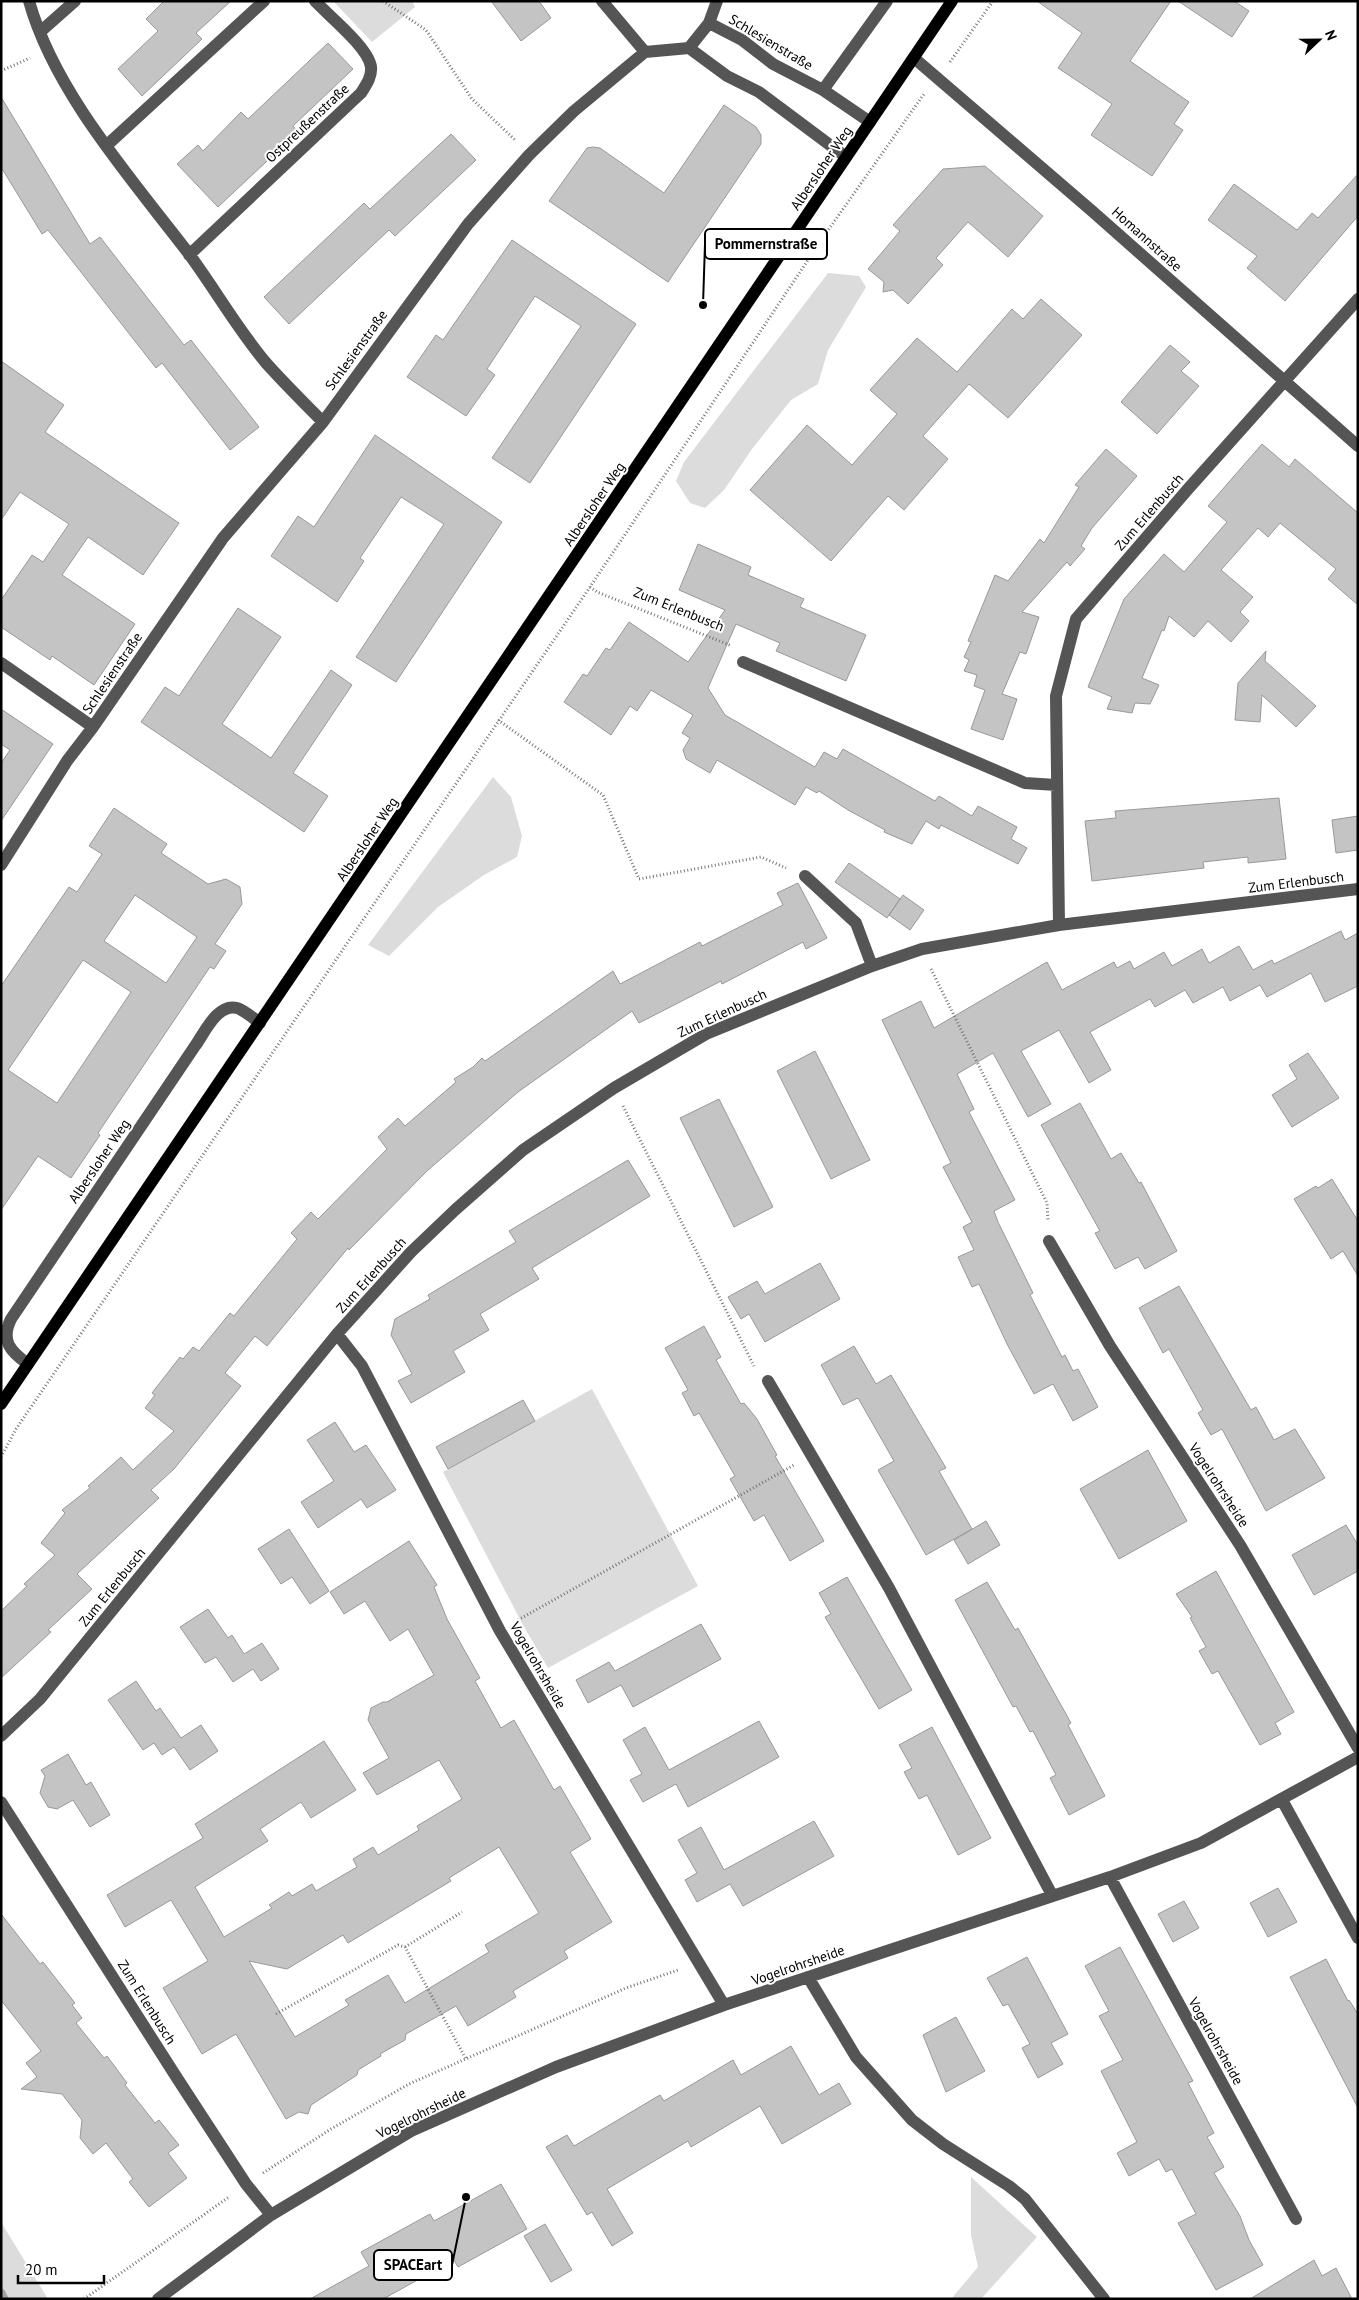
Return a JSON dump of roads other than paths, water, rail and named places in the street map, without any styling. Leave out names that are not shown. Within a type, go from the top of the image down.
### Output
[{"type":"main road","name":"Albersloher Weg","points":[[1,1404],[952,1]]},
{"type":"street","points":[[30,1],[40,32],[48,49],[75,99],[106,146],[189,255],[267,364],[323,422]]},
{"type":"street","points":[[40,32],[75,1]]},
{"type":"street","points":[[106,146],[264,1]]},
{"type":"street","name":"Ostpreußenstraße","points":[[189,255],[361,93],[370,79],[371,67],[365,52],[315,1]]},
{"type":"street","points":[[602,1],[644,52],[689,48],[727,76],[759,92],[846,157]]},
{"type":"street","points":[[710,23],[717,1]]},
{"type":"street","points":[[823,90],[887,1]]},
{"type":"street","name":"Schlesienstraße","points":[[689,48],[710,23],[742,40],[773,64],[823,90],[870,122]]},
{"type":"street","name":"Schlesienstraße","points":[[1,865],[67,761],[223,538],[323,422],[468,224],[529,155],[588,97],[644,52]]},
{"type":"street","name":"Homannstraße","points":[[914,58],[1092,211],[1358,446]]},
{"type":"street","name":"Zum Erlenbusch","points":[[1059,925],[1056,696],[1076,619],[1358,299]]},
{"type":"street","points":[[743,662],[1025,783],[1056,785]]},
{"type":"street","name":"Schlesienstraße","points":[[1,663],[93,726]]},
{"type":"street","points":[[805,876],[856,923],[872,966]]},
{"type":"street","name":"Zum Erlenbusch","points":[[1,1736],[40,1699],[337,1334],[411,1252],[454,1210],[523,1150],[614,1088],[706,1034],[872,966],[922,949],[1059,925],[1358,890]]},
{"type":"street","name":"Albersloher Weg","points":[[28,1364],[14,1354],[6,1342],[5,1334],[10,1319],[190,1054],[223,1010],[238,1008],[260,1023]]},
{"type":"street","name":"Vogelrohrsheide","points":[[1049,1241],[1110,1346],[1240,1545],[1358,1748]]},
{"type":"street","name":"Vogelrohrsheide","points":[[337,1334],[362,1366],[500,1631],[724,2005]]},
{"type":"street","points":[[768,1382],[889,1588],[1052,1895]]},
{"type":"street","name":"Vogelrohrsheide","points":[[158,2299],[271,2215],[411,2131],[556,2066],[724,2005],[1110,1877],[1201,1843],[1358,1757]]},
{"type":"street","points":[[1282,1800],[1358,1938]]},
{"type":"street","name":"Zum Erlenbusch","points":[[1,1802],[246,2184],[271,2215]]},
{"type":"street","name":"Vogelrohrsheide","points":[[1110,1877],[1296,2219]]},
{"type":"street","points":[[808,1977],[856,2057],[912,2120],[943,2144],[1009,2186],[1025,2200],[1104,2299]]},
{"type":"waterway","points":[[1,2293],[4,2299]]},
{"type":"place","name":"Pommernstraße","points":[[703,305]]},
{"type":"place","name":"SPACEart","points":[[466,2197]]}]
